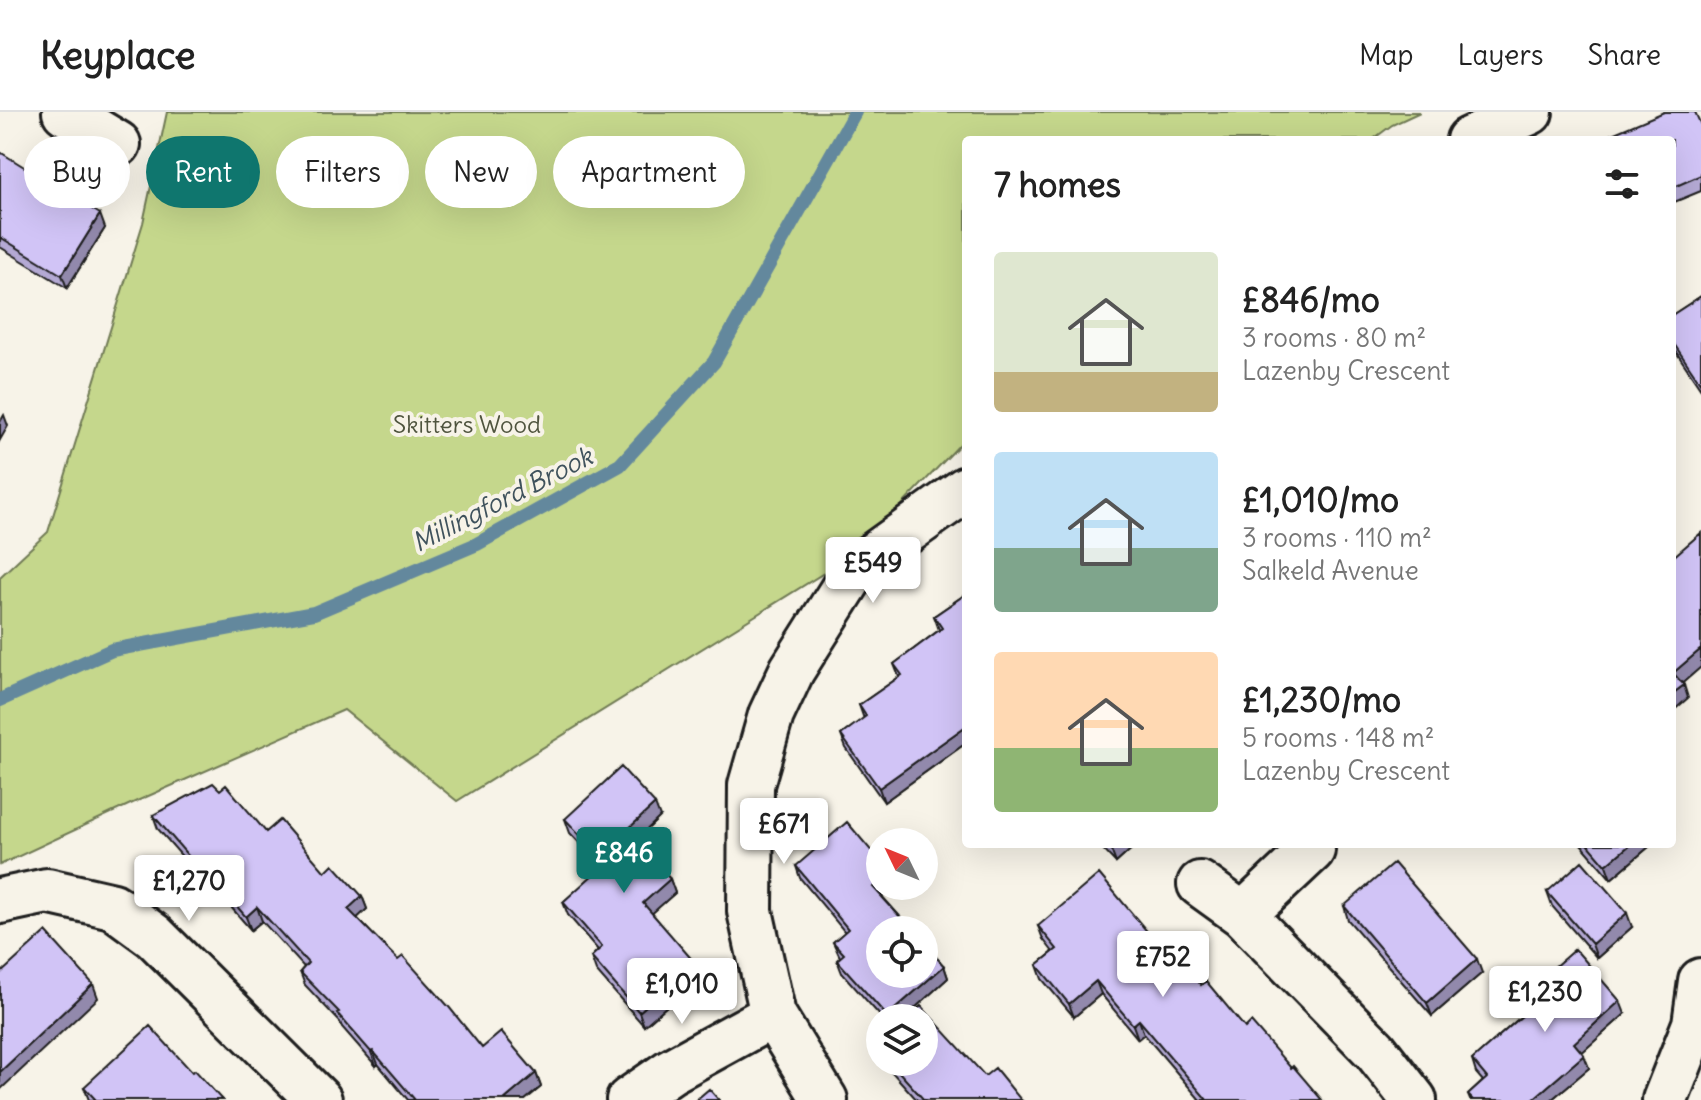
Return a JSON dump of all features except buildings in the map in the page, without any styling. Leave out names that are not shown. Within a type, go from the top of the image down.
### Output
[{"type":"street","points":[[65,112],[105,136]]},
{"type":"street","points":[[1478,136],[1530,112]]},
{"type":"street","points":[[825,1100],[773,1015],[750,911],[751,785],[771,715],[792,670],[857,567],[962,492]]},
{"type":"street","points":[[1243,915],[1312,850]]},
{"type":"street","points":[[1200,884],[1243,915],[1375,1050],[1414,1100]]},
{"type":"street","points":[[0,901],[47,891],[113,906],[154,936],[319,1100]]},
{"type":"street","points":[[1665,1100],[1695,1024],[1701,981]]},
{"type":"street","points":[[629,1100],[671,1071],[773,1015]]},
{"type":"green space","name":"Skitters Wood","points":[[167,112],[1420,112],[1377,136],[962,136],[962,442],[856,553],[457,801],[344,710],[0,865],[0,577],[48,532],[146,208],[260,208],[260,136],[162,136]]},
{"type":"waterway","name":"Millingford Brook","points":[[0,700],[112,650],[314,613],[477,544],[620,465],[714,362],[855,112]]}]
